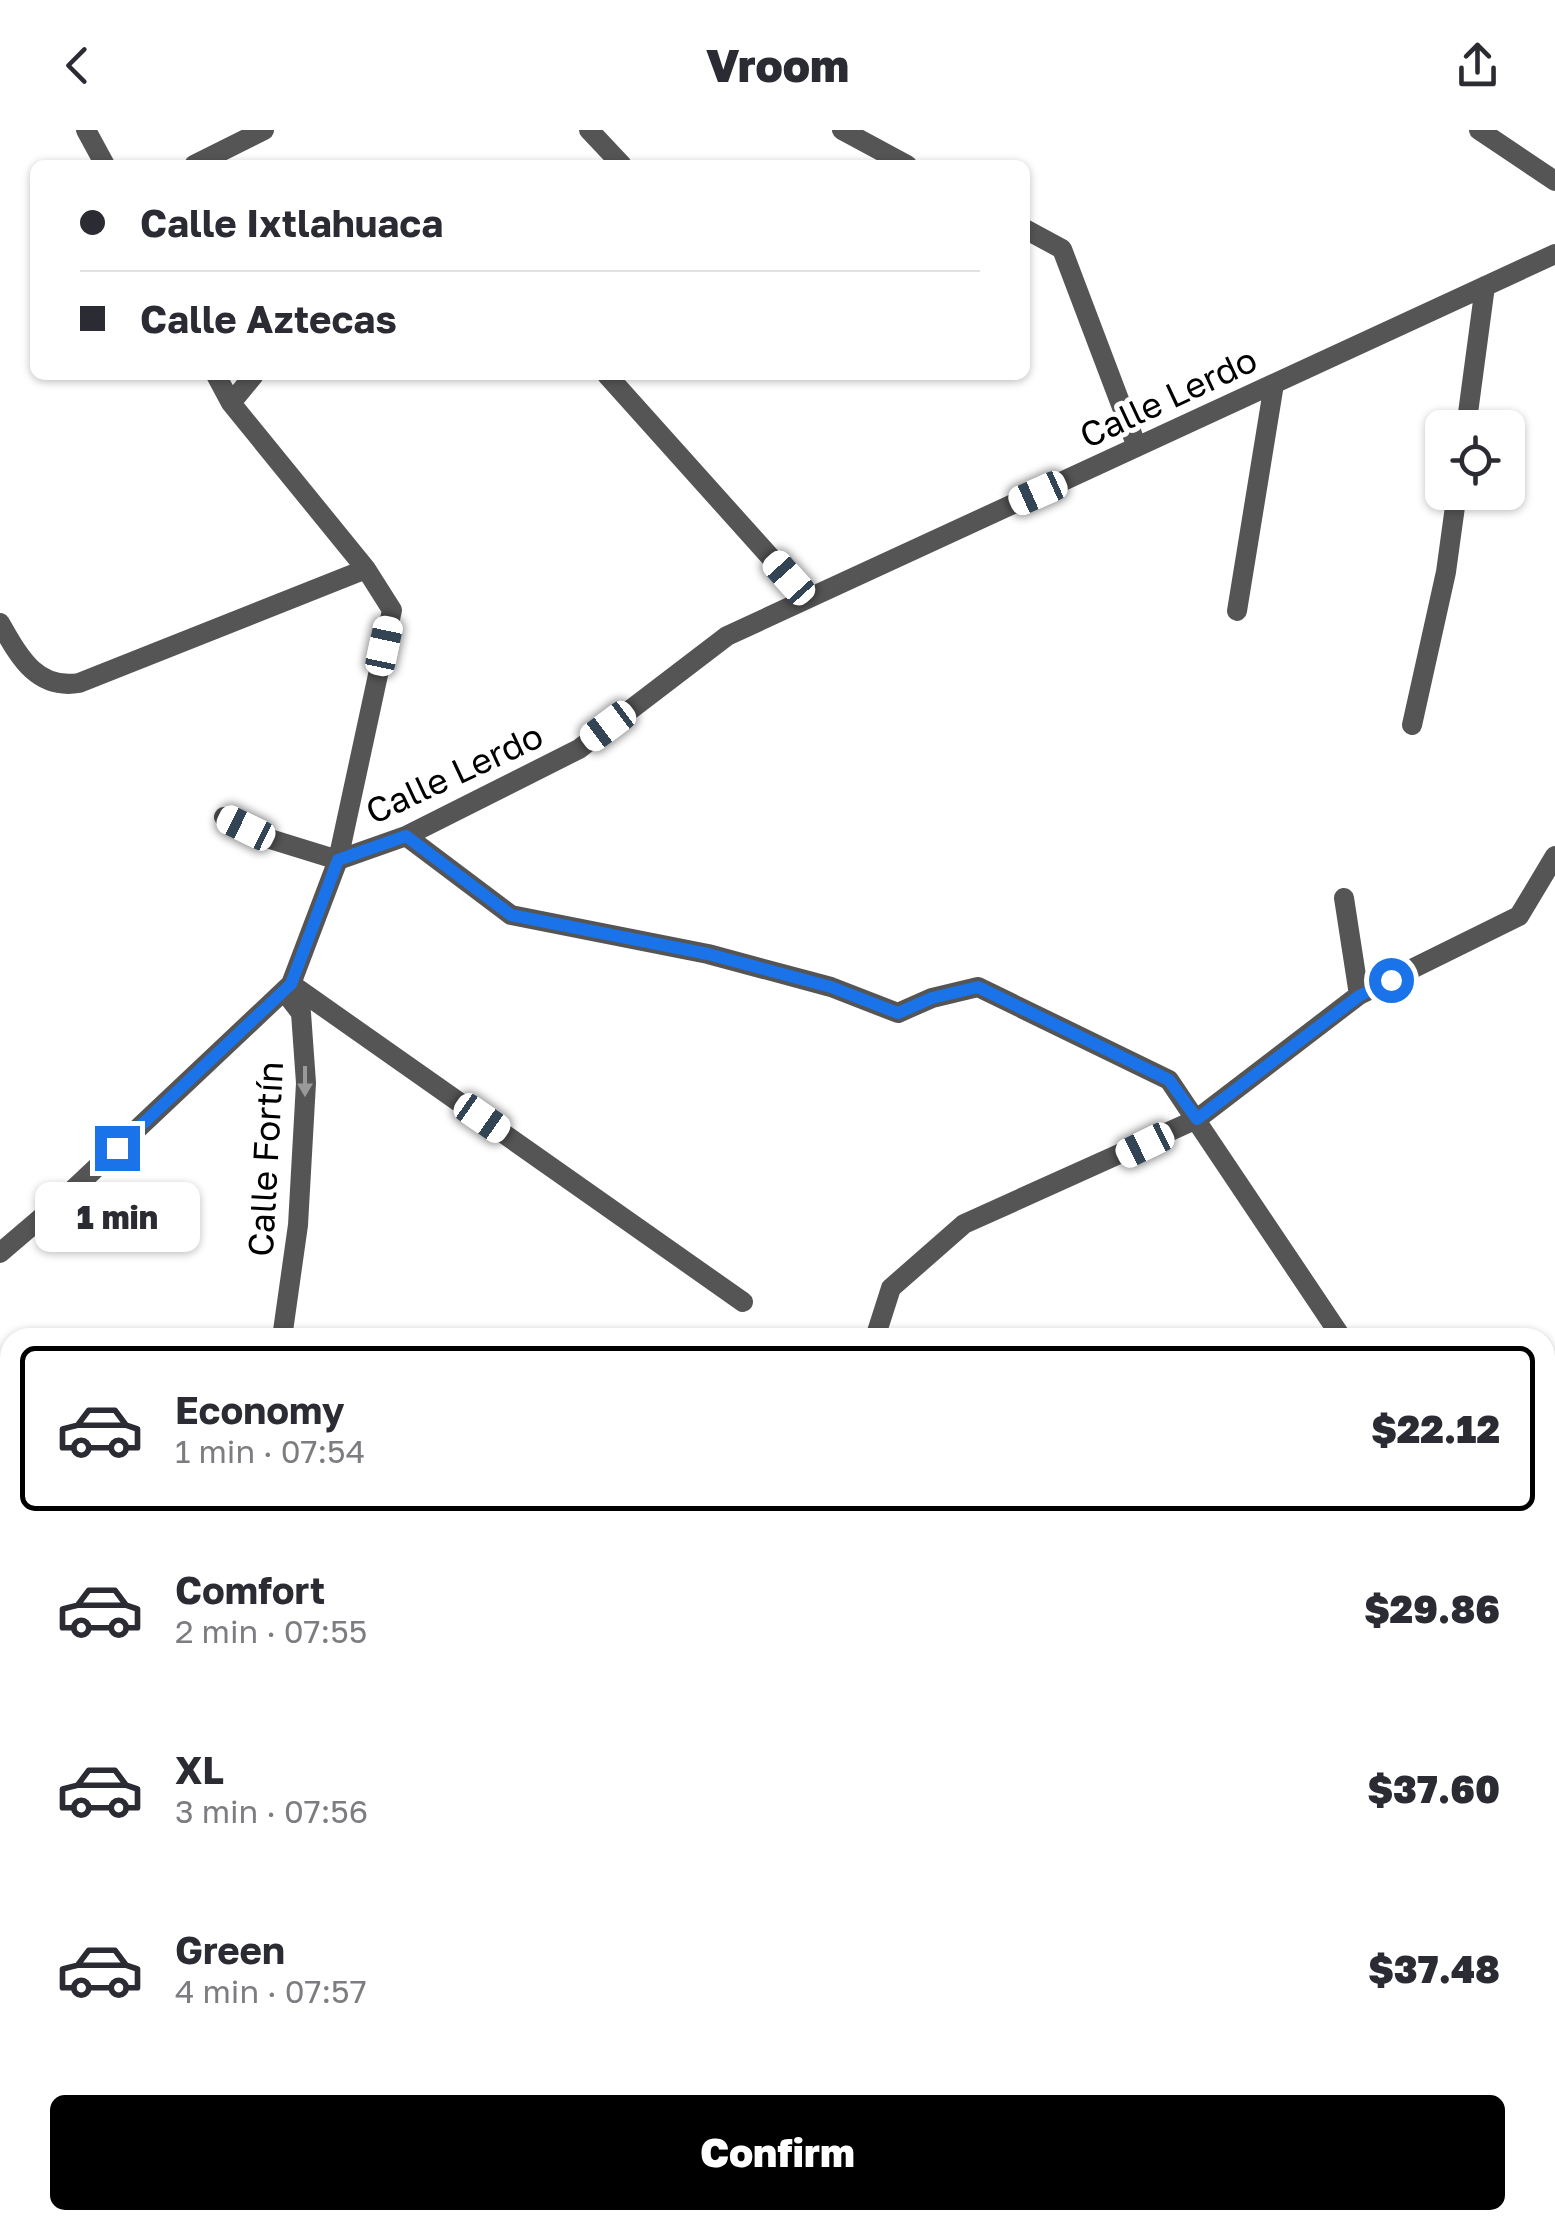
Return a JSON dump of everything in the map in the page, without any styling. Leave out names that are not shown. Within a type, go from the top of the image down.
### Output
[{"type":"street","points":[[86,130],[101,160]]},
{"type":"street","points":[[204,160],[264,130]]},
{"type":"street","points":[[588,130],[617,160]]},
{"type":"street","points":[[842,130],[897,160]]},
{"type":"street","points":[[1479,130],[1555,181]]},
{"type":"street","points":[[1030,232],[1062,249],[1137,448]]},
{"type":"street","name":"Calle Lerdo","points":[[338,860],[406,836],[579,749],[727,636],[1555,254]]},
{"type":"street","points":[[1468,410],[1485,286]]},
{"type":"street","points":[[2,1245],[287,987],[338,860],[392,610],[366,569],[231,402],[219,380]]},
{"type":"street","points":[[231,402],[250,380]]},
{"type":"street","points":[[612,380],[807,598]]},
{"type":"street","points":[[1238,611],[1274,384]]},
{"type":"street","points":[[1412,725],[1446,572],[1455,510]]},
{"type":"street","points":[[0,623],[19,656],[39,677],[58,686],[78,684],[366,569]]},
{"type":"street","points":[[224,817],[270,839],[338,860]]},
{"type":"street","points":[[406,836],[511,915],[708,954],[831,987],[898,1013],[932,998],[978,987],[1169,1080],[1335,1328]]},
{"type":"street","points":[[878,1328],[891,1288],[964,1224],[1119,1158],[1197,1119],[1359,996],[1519,916],[1555,856]]},
{"type":"street","points":[[1344,898],[1359,996]]},
{"type":"street","points":[[287,987],[743,1302]]},
{"type":"street","name":"Calle Fortín","points":[[283,1328],[298,1225],[306,1083],[301,1012],[287,987]]},
{"type":"route","points":[[117,1148],[291,984],[338,860],[406,836],[511,915],[708,954],[831,987],[898,1013],[932,998],[978,987],[1169,1080],[1197,1119],[1359,996],[1391,980]]}]
